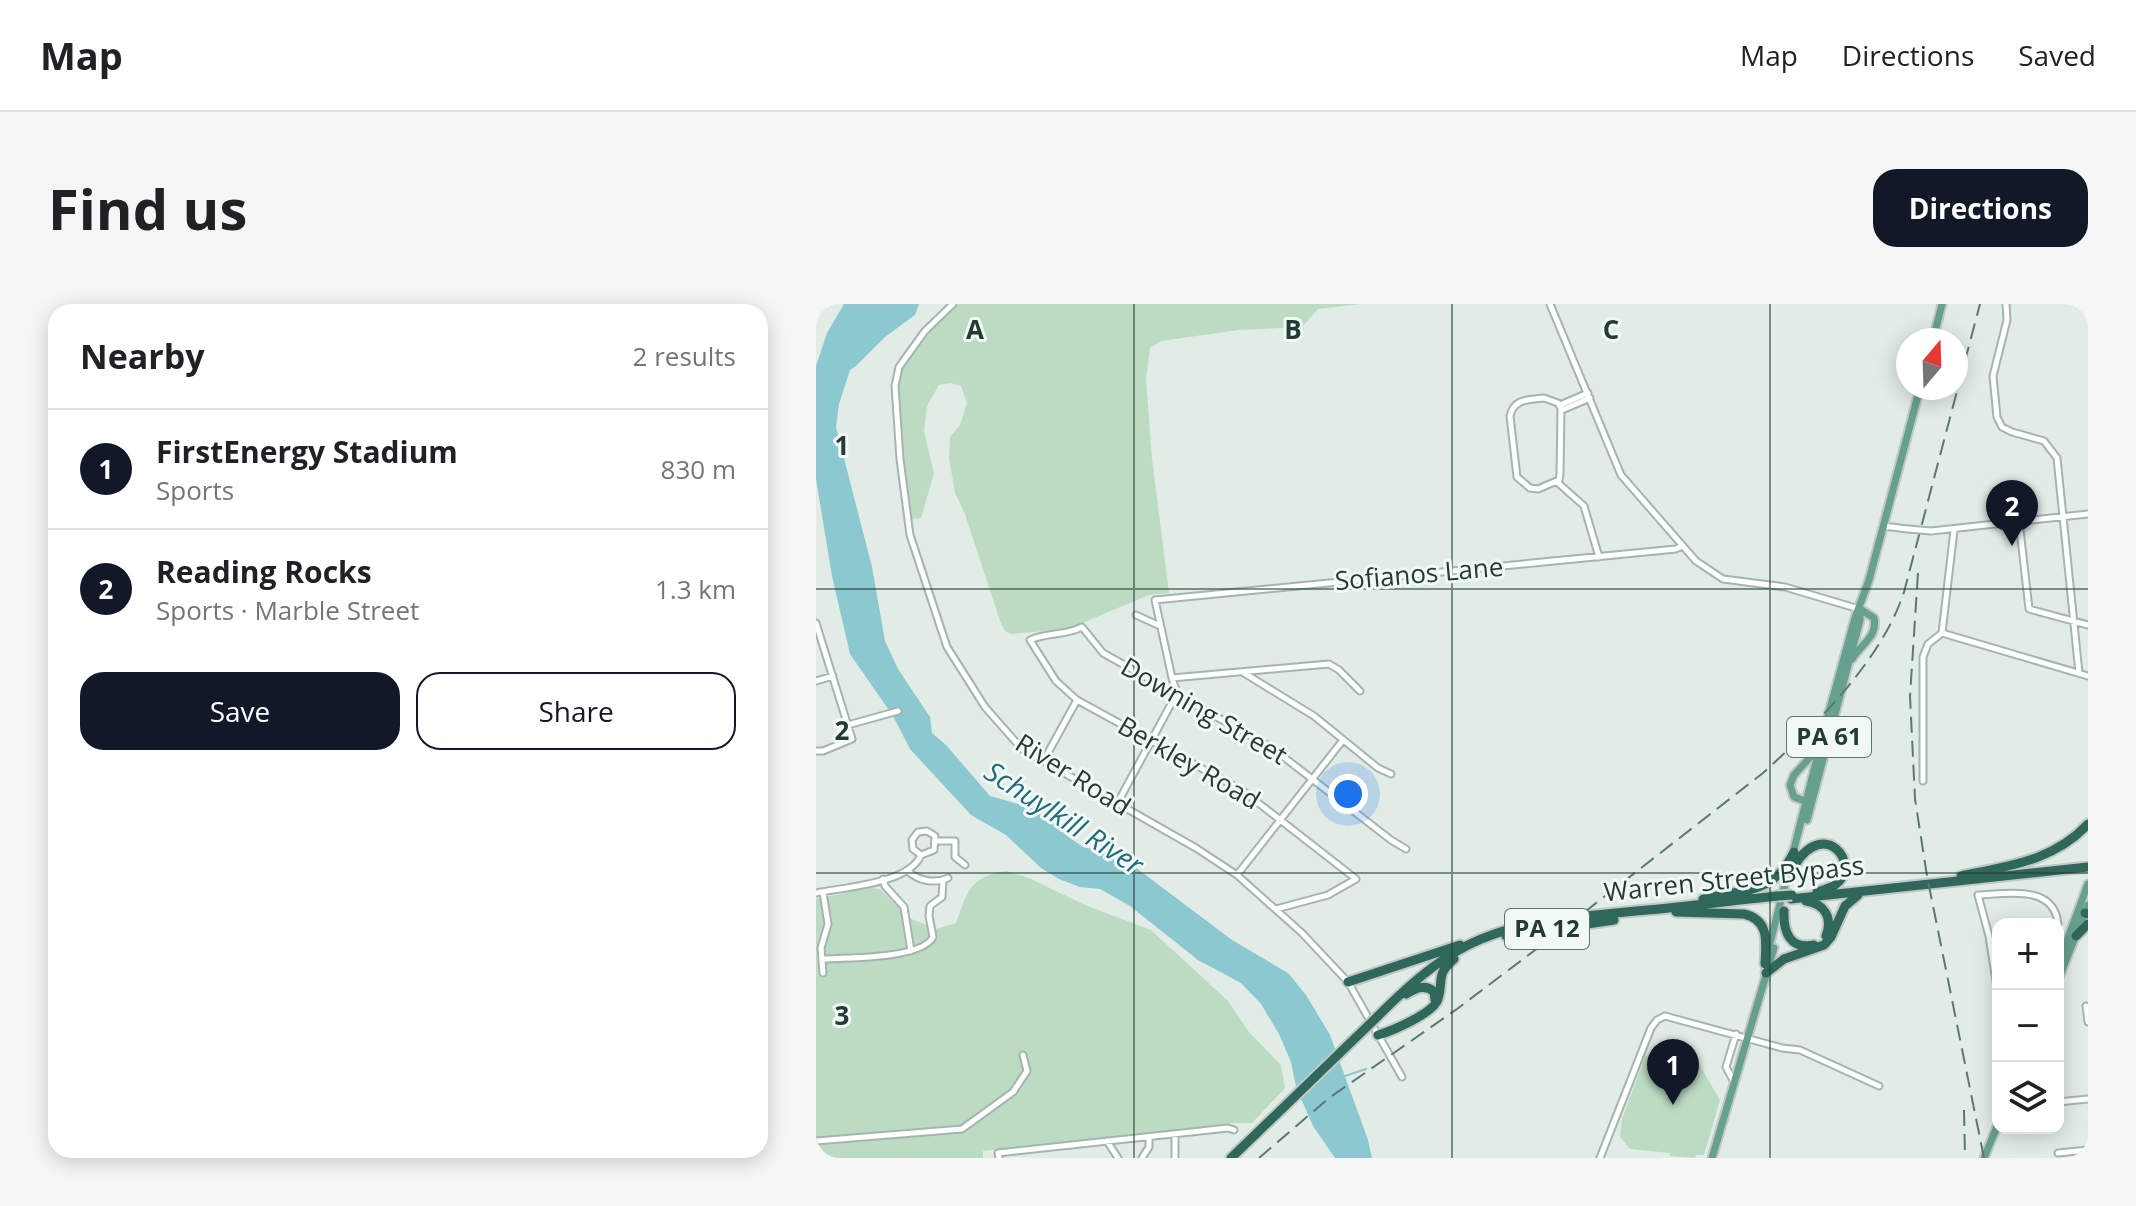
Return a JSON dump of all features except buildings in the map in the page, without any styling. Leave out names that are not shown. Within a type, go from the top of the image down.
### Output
[{"type":"highway","points":[[1954,877],[2042,857],[2065,845],[2088,824]]},
{"type":"highway","points":[[1795,865],[1814,845],[1826,844],[1839,851],[1845,865],[1842,877],[1834,886],[1817,892]]},
{"type":"highway","points":[[1676,910],[1769,884],[1783,873],[1794,852]]},
{"type":"highway","name":"Warren Street Bypass","points":[[1792,897],[2087,864]]},
{"type":"highway","name":"Warren Street Bypass","points":[[1234,1158],[1442,960],[1486,937],[1545,921],[1867,891],[2087,864]]},
{"type":"highway","points":[[1676,910],[1744,914],[1756,918],[1766,933],[1766,968],[1824,945],[1847,903],[1867,891]]},
{"type":"highway","points":[[1784,911],[1785,933],[1796,944],[1814,945],[1827,934],[1829,919],[1821,906],[1792,897]]},
{"type":"highway","points":[[2076,936],[2086,912]]},
{"type":"highway","name":"Warren Street Bypass","points":[[1408,990],[1479,946],[1516,934],[1645,913]]},
{"type":"highway","points":[[1348,982],[1486,937]]},
{"type":"highway","points":[[1378,1035],[1433,1008],[1439,997],[1441,974],[1454,959]]},
{"type":"highway","points":[[1348,982],[1416,963],[1420,970],[1408,990]]},
{"type":"highway","points":[[1378,1035],[1429,1007],[1435,998],[1432,990],[1426,987],[1408,990]]},
{"type":"main road","points":[[1936,328],[1942,304]]},
{"type":"main road","name":"PA 61","points":[[1766,968],[1784,911],[1821,742],[1917,400]]},
{"type":"main road","points":[[1847,668],[1875,628],[1874,618],[1860,609]]},
{"type":"main road","name":"PA 61","points":[[1712,1158],[1860,620],[1860,609]]},
{"type":"main road","points":[[1809,802],[1792,795],[1790,782],[1821,742]]},
{"type":"main road","points":[[2064,954],[2086,912],[2088,884]]},
{"type":"main road","points":[[2064,965],[2076,936]]},
{"type":"main road","points":[[1984,1158],[1994,1134]]},
{"type":"street","name":"River Road","points":[[953,304],[925,331],[899,367],[895,386],[910,535],[947,647],[1000,726],[1022,749],[1196,848],[1237,875],[1290,922],[1348,982],[1402,1077]]},
{"type":"street","points":[[1550,304],[1621,475],[1696,561],[1723,579],[1785,587],[1860,609]]},
{"type":"street","points":[[2006,304],[2007,320],[1993,376],[1997,417],[2005,429],[2044,441],[2054,451],[2058,463],[2079,673]]},
{"type":"street","points":[[1561,408],[1589,396]]},
{"type":"street","points":[[1544,398],[1561,408],[1560,474],[1557,482],[1538,489],[1530,488],[1517,477],[1511,409],[1521,400],[1544,398]]},
{"type":"street","points":[[1557,482],[1584,506],[1599,557]]},
{"type":"street","points":[[1883,526],[1954,530],[2088,514]]},
{"type":"street","points":[[2019,521],[2029,609],[2088,625]]},
{"type":"street","points":[[1923,781],[1923,657],[1928,644],[1942,633],[1954,530]]},
{"type":"street","name":"Sofianos Lane","points":[[1161,627],[1155,600],[1599,557],[1682,546]]},
{"type":"street","points":[[1117,804],[1177,693],[1161,627],[1136,615]]},
{"type":"street","points":[[816,623],[852,741],[816,751]]},
{"type":"street","name":"Berkley Road","points":[[1082,627],[1065,634],[1035,638],[1030,643],[1056,681],[1077,700],[1233,784],[1356,879],[1328,895],[1294,905]]},
{"type":"street","name":"Downing Street","points":[[1082,627],[1103,653],[1265,743],[1406,849]]},
{"type":"street","points":[[1942,633],[2088,676]]},
{"type":"street","points":[[1172,678],[1329,664],[1360,691]]},
{"type":"street","points":[[1243,672],[1304,709],[1378,768],[1391,774]]},
{"type":"street","points":[[816,681],[833,676]]},
{"type":"street","points":[[1044,760],[1077,700]]},
{"type":"street","points":[[848,725],[898,711]]},
{"type":"street","points":[[1237,875],[1343,740]]},
{"type":"street","points":[[921,855],[913,849],[914,835],[927,831],[936,841],[955,841],[955,857],[965,865]]},
{"type":"street","points":[[823,973],[821,948],[828,924],[819,893],[908,871],[921,855],[930,853],[936,841]]},
{"type":"street","points":[[822,959],[911,951],[932,940],[930,906],[942,897],[946,879],[917,878],[908,871]]},
{"type":"street","points":[[883,879],[885,886],[904,907],[911,951]]},
{"type":"street","points":[[1992,958],[1978,895],[2040,896],[2054,909],[2056,918]]},
{"type":"street","points":[[1276,909],[1294,905],[1290,922]]},
{"type":"street","points":[[2086,1006],[2088,1022]]},
{"type":"street","points":[[1600,1158],[1637,1059],[1651,1028],[1661,1017],[1672,1016],[1782,1048],[1800,1050],[1879,1086]]},
{"type":"street","points":[[1734,1082],[1726,1067],[1736,1034]]},
{"type":"street","points":[[816,1141],[962,1129],[1020,1084],[1027,1071],[1023,1055]]},
{"type":"street","points":[[2064,1101],[2088,1099]]},
{"type":"street","points":[[998,1156],[1107,1141],[1234,1130]]},
{"type":"street","points":[[1175,1134],[1175,1158]]},
{"type":"street","points":[[1142,1158],[1149,1147],[1149,1137]]},
{"type":"street","points":[[1107,1141],[1118,1158]]},
{"type":"street","points":[[2058,1153],[2088,1150]]},
{"type":"green space","points":[[954,304],[1362,304],[1318,309],[1302,327],[1239,330],[1161,341],[1150,348],[1146,379],[1152,459],[1169,593],[1149,595],[1068,629],[1011,634],[1005,631],[1000,621],[965,514],[955,493],[949,458],[950,437],[960,425],[967,403],[961,386],[950,383],[939,385],[927,406],[924,431],[934,474],[921,518],[913,519],[908,514],[899,440],[899,383],[903,368]]},
{"type":"green space","points":[[1006,871],[1151,930],[1228,1001],[1249,1032],[1281,1065],[1285,1088],[1252,1123],[983,1151],[983,1158],[816,1158],[816,899],[870,888],[880,889],[909,918],[936,929],[956,923],[967,894],[977,882]]},
{"type":"green space","points":[[1660,1050],[1699,1064],[1720,1100],[1704,1155],[1696,1155],[1695,1158],[1670,1156],[1670,1153],[1630,1149],[1620,1137],[1622,1119],[1645,1057]]},
{"type":"water","points":[[844,304],[919,304],[915,315],[885,337],[850,370],[839,404],[836,427],[872,567],[885,641],[898,669],[930,717],[932,733],[990,796],[1032,808],[1083,847],[1119,855],[1232,940],[1288,973],[1306,995],[1330,1035],[1372,1158],[1335,1158],[1313,1126],[1296,1087],[1291,1062],[1279,1034],[1261,1004],[1241,983],[1198,960],[1130,906],[1100,889],[1080,887],[1041,868],[1006,835],[971,815],[910,749],[893,716],[850,654],[832,576],[816,479],[816,366],[827,333]]},
{"type":"waterway","points":[[1345,1076],[1366,1069]]},
{"type":"railway","points":[[1259,1158],[1329,1098],[1457,1009],[1763,773],[1845,690],[1880,642],[1904,592],[1980,304]]},
{"type":"railway","points":[[1918,573],[1910,696],[1915,799],[1927,876],[1984,1158]]},
{"type":"railway","points":[[1964,1110],[1965,1158]]},
{"type":"place","name":"Reading Rocks","points":[[2012,546]]},
{"type":"place","name":"FirstEnergy Stadium","points":[[1673,1105]]},
{"type":"water label","name":"Schuylkill River","points":[[1064,818]]}]
